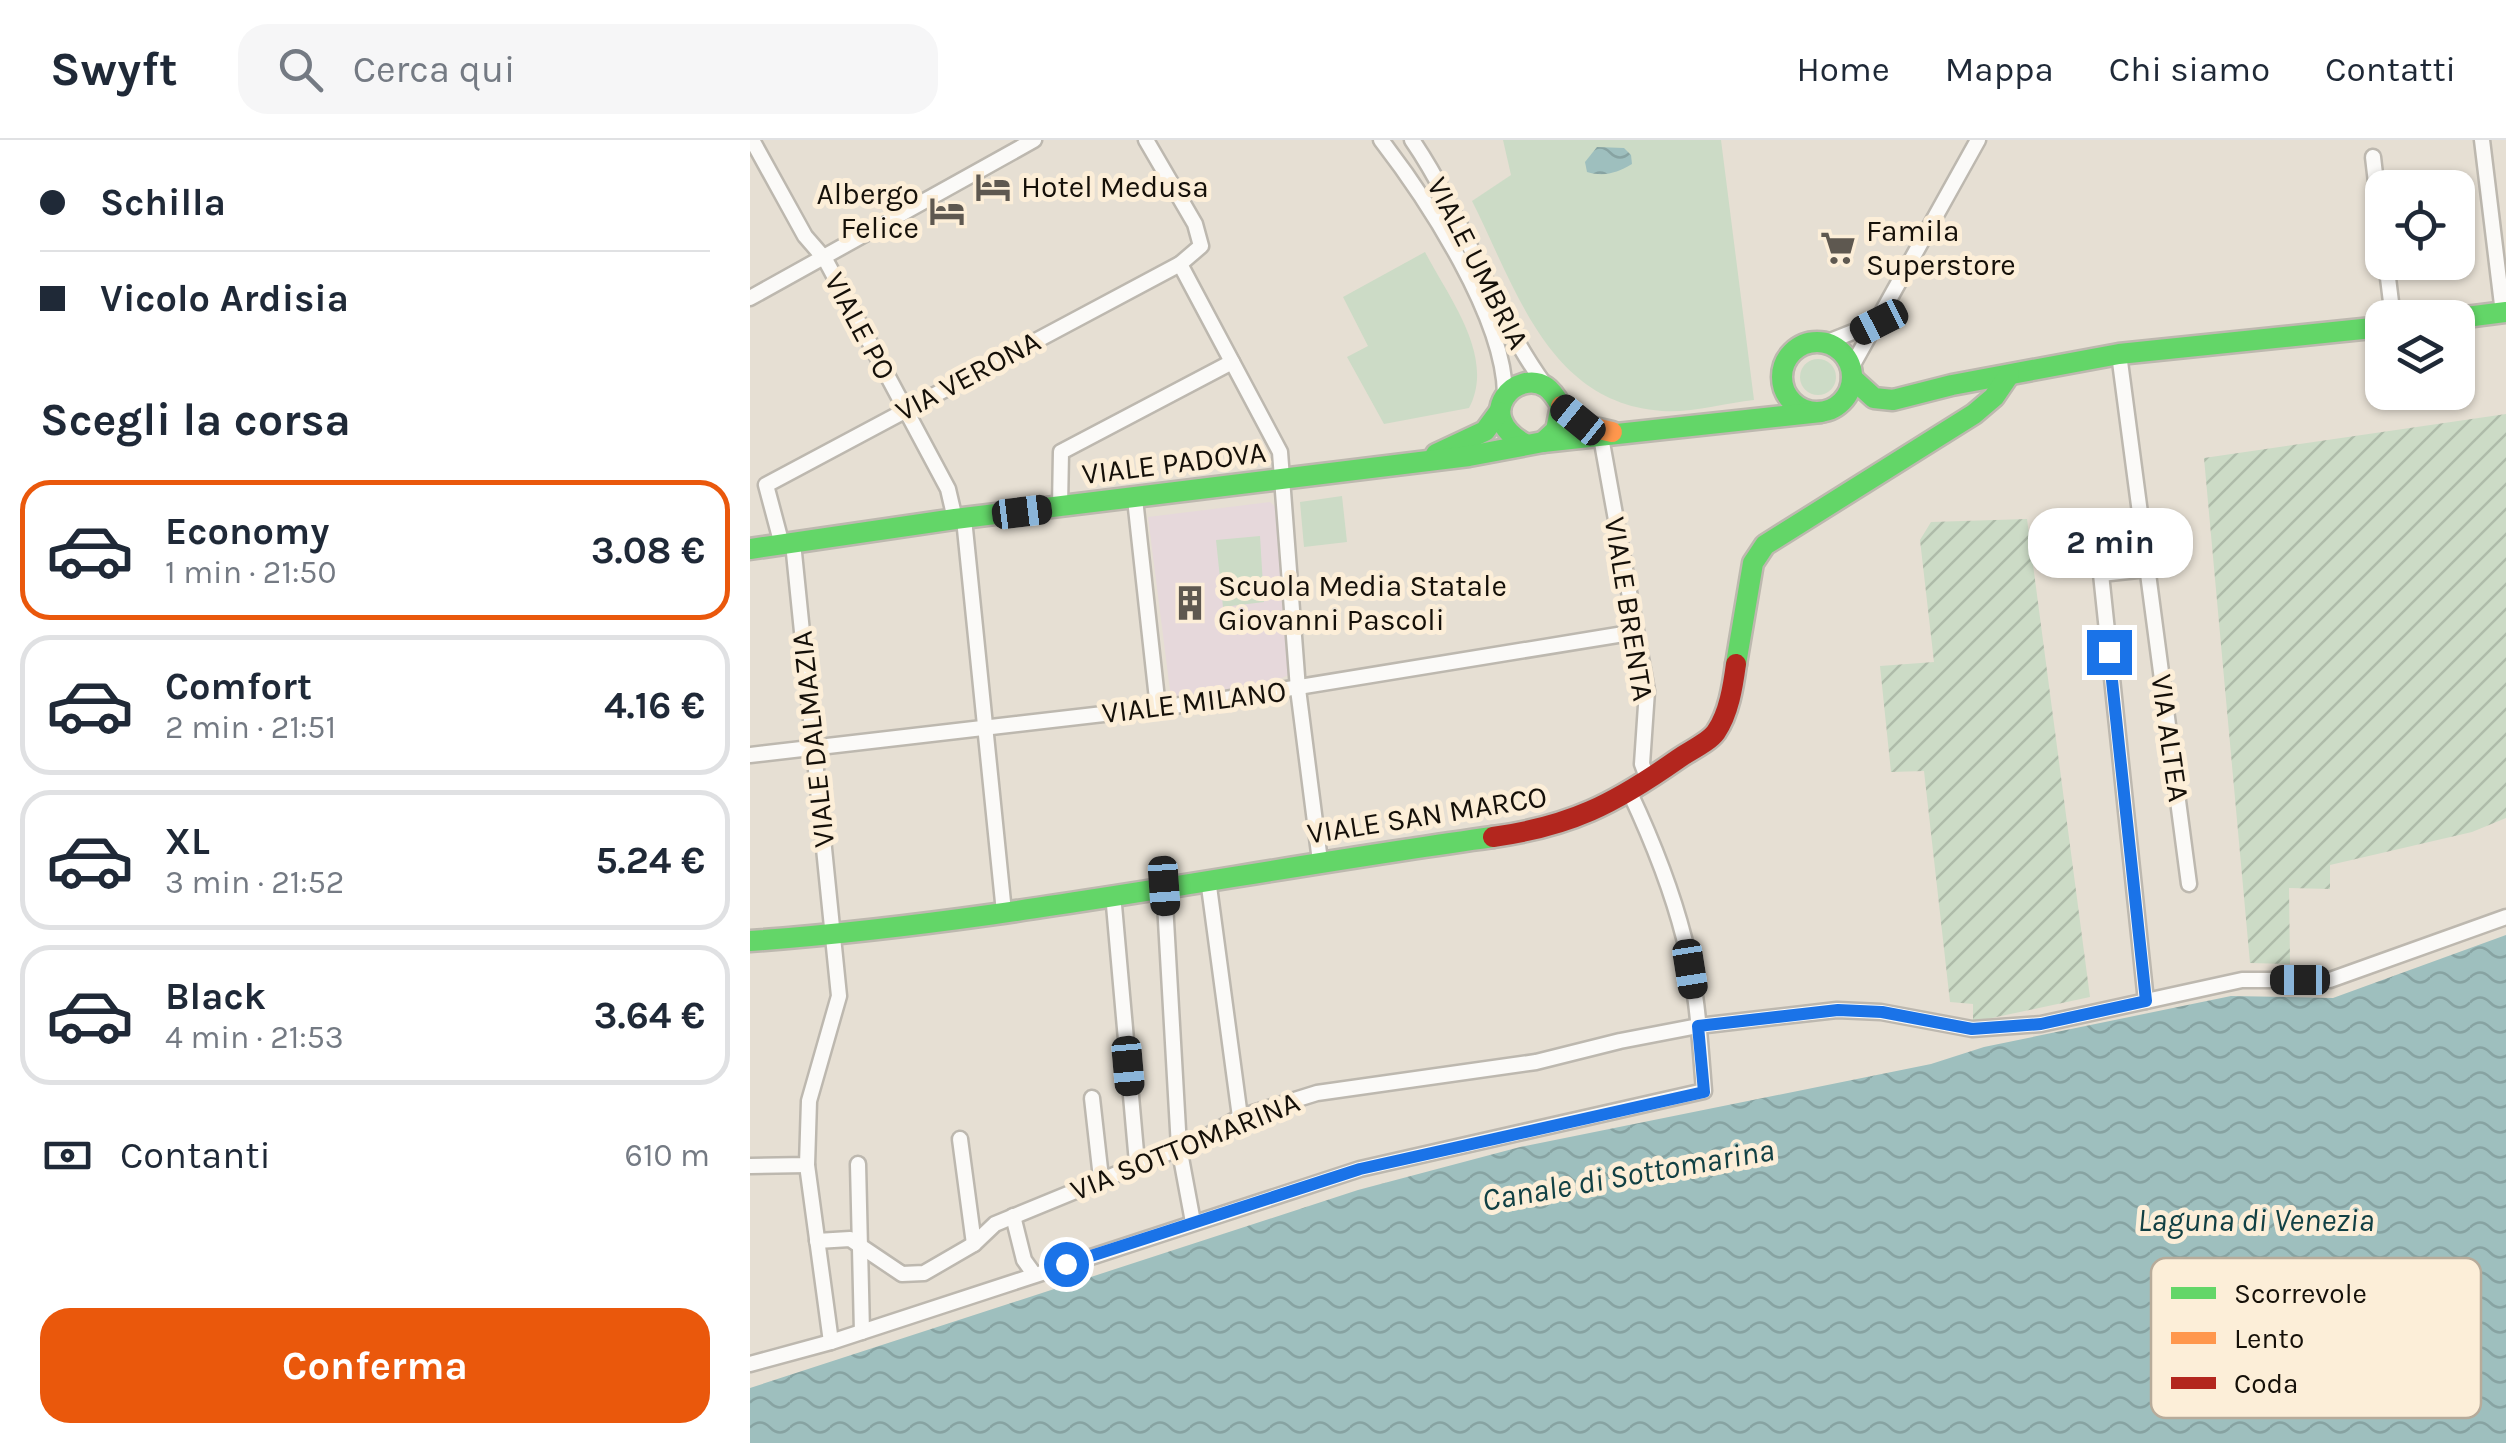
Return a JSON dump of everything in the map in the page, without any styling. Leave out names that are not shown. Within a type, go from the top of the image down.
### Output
[{"type":"street","name":"VIALE PO","points":[[752,140],[805,236],[824,259],[960,519],[1004,912]]},
{"type":"street","points":[[750,298],[1034,140]]},
{"type":"street","points":[[1146,140],[1195,224],[1201,246],[1180,264],[1280,452],[1298,689],[1320,861]]},
{"type":"street","name":"VIALE UMBRIA","points":[[1412,140],[1437,178],[1520,349],[1546,386]]},
{"type":"street","points":[[1782,375],[1790,400],[1804,410],[1831,410],[1846,397],[1852,373],[1978,140]]},
{"type":"street","points":[[2475,316],[2505,312],[2482,140]]},
{"type":"street","name":"VIALE UMBRIA","points":[[1383,141],[1457,256],[1496,340],[1504,370],[1502,403]]},
{"type":"street","points":[[2373,157],[2375,170]]},
{"type":"street","name":"VIA VERONA","points":[[787,544],[766,485],[1180,264]]},
{"type":"street","points":[[1740,421],[1773,405],[1793,352],[1808,343],[1826,343],[1879,322]]},
{"type":"street","points":[[1826,343],[1841,351],[1852,373],[1874,398],[1893,400],[2119,354],[2365,329]]},
{"type":"street","name":"VIA ALTEA","points":[[2119,354],[2189,884]]},
{"type":"street","points":[[1060,506],[1061,452],[1232,362]]},
{"type":"street","name":"VIALE SAN MARCO","points":[[750,941],[834,936],[1004,912],[1536,831],[1582,817],[1630,793],[1705,743],[1721,724],[1731,696],[1751,572],[1765,544],[1974,414],[1994,397],[2009,374]]},
{"type":"street","points":[[1538,382],[1546,386],[1560,406],[1556,430],[1534,443],[1509,436],[1503,430],[1502,403],[1520,384],[1538,382]]},
{"type":"street","name":"VIALE PADOVA","points":[[1426,460],[1485,431],[1502,403]]},
{"type":"street","name":"VIALE PADOVA","points":[[1560,406],[1590,427],[1610,435]]},
{"type":"street","name":"VIALE PADOVA","points":[[750,549],[1468,456],[1534,443],[1821,412]]},
{"type":"street","name":"VIALE BRENTA","points":[[1610,435],[1647,691],[1642,764],[1648,780]]},
{"type":"street","points":[[1135,499],[1158,708]]},
{"type":"street","name":"VIALE DALMAZIA","points":[[787,544],[839,996],[808,1101],[807,1165],[831,1342]]},
{"type":"street","points":[[2146,1001],[2101,574],[2147,569]]},
{"type":"street","name":"VIALE MILANO","points":[[750,755],[1298,689],[1636,632]]},
{"type":"street","points":[[750,1364],[831,1342],[1360,1169],[1704,1092],[1685,940],[1658,858],[1630,793]]},
{"type":"street","points":[[1208,879],[1240,1118]]},
{"type":"street","points":[[1164,886],[1179,1147],[1194,1222]]},
{"type":"street","points":[[1114,894],[1137,1163]]},
{"type":"street","name":"VIA SOTTOMARINA","points":[[860,1244],[902,1274],[931,1270],[1013,1216],[1240,1118],[1317,1092],[1536,1062],[1698,1026],[1838,1010],[1882,1012],[1972,1029],[2041,1024],[2242,980],[2330,980],[2506,917]]},
{"type":"street","points":[[1092,1098],[1101,1178]]},
{"type":"street","points":[[960,1139],[974,1244]]},
{"type":"street","points":[[858,1164],[862,1332]]},
{"type":"street","points":[[750,1166],[807,1165]]},
{"type":"street","points":[[1013,1216],[1024,1260],[1034,1274]]},
{"type":"street","points":[[818,1241],[836,1238],[860,1244]]},
{"type":"shaded area","points":[[1270,502],[1278,509],[1291,674],[1258,688],[1171,698],[1148,517]]},
{"type":"green space","points":[[1503,140],[1721,140],[1754,400],[1662,411],[1623,403],[1590,387],[1563,364],[1521,304],[1472,201],[1511,175]]},
{"type":"green space","points":[[1425,252],[1466,328],[1477,369],[1476,389],[1469,408],[1384,424],[1347,357],[1368,346],[1343,297]]},
{"type":"green space","points":[[1818,359],[1831,364],[1836,377],[1831,390],[1818,395],[1805,390],[1800,377],[1805,364]]},
{"type":"green space","points":[[2506,414],[2506,818],[2472,832],[2330,865],[2330,889],[2289,888],[2290,964],[2250,963],[2204,458]]},
{"type":"green space","points":[[1342,496],[1347,542],[1304,547],[1300,502]]},
{"type":"green space","points":[[2027,519],[2090,997],[1973,1022],[1973,1004],[1950,1002],[1924,771],[1891,772],[1880,666],[1934,662],[1920,540],[1931,522]]},
{"type":"green space","points":[[1260,536],[1264,602],[1223,607],[1216,540]]},
{"type":"water","points":[[1597,147],[1624,148],[1631,155],[1632,164],[1610,173],[1587,172],[1585,162]]},
{"type":"water","name":"Laguna di Venezia","points":[[2506,935],[2506,1443],[750,1443],[750,1388],[1358,1190],[1520,1147],[1931,1064],[1984,1047],[2231,996],[2333,998]]},
{"type":"traffic: fast","points":[[2475,316],[2506,312]]},
{"type":"traffic: fast","points":[[1852,378],[1874,398],[1893,400],[2119,354],[2365,329]]},
{"type":"traffic: fast","points":[[1817,342],[1842,352],[1852,377],[1842,402],[1817,412],[1792,402],[1782,377],[1792,352],[1817,342]]},
{"type":"traffic: fast","points":[[1736,664],[1753,563],[1765,545],[1974,414],[1994,397],[2009,375]]},
{"type":"traffic: fast","points":[[1525,444],[1509,432],[1501,408],[1505,397],[1523,384],[1546,387],[1561,406],[1556,430],[1543,442]]},
{"type":"traffic: fast","points":[[1436,454],[1485,431],[1499,412]]},
{"type":"traffic: fast","points":[[750,549],[955,519],[1469,456],[1543,442],[1821,412]]},
{"type":"traffic: fast","points":[[750,941],[1029,909],[1493,837]]},
{"type":"traffic: slow","points":[[1561,406],[1590,427],[1612,432]]},
{"type":"traffic: jam","points":[[1493,837],[1591,811],[1703,743],[1716,732],[1724,716],[1736,664]]},
{"type":"place","name":"Hotel Medusa","points":[[993,187]]},
{"type":"place","name":"Albergo Felice","points":[[947,211]]},
{"type":"place","name":"Famila Superstore","points":[[1838,248]]},
{"type":"place","name":"Scuola Media Statale Giovanni Pascoli","points":[[1190,603]]},
{"type":"route","points":[[1066,1264],[1360,1169],[1704,1092],[1698,1026],[1838,1010],[1882,1012],[1972,1029],[2041,1024],[2146,1001],[2109,652]]},
{"type":"water label","name":"Canale di Sottomarina","points":[[1628,1175]]}]
